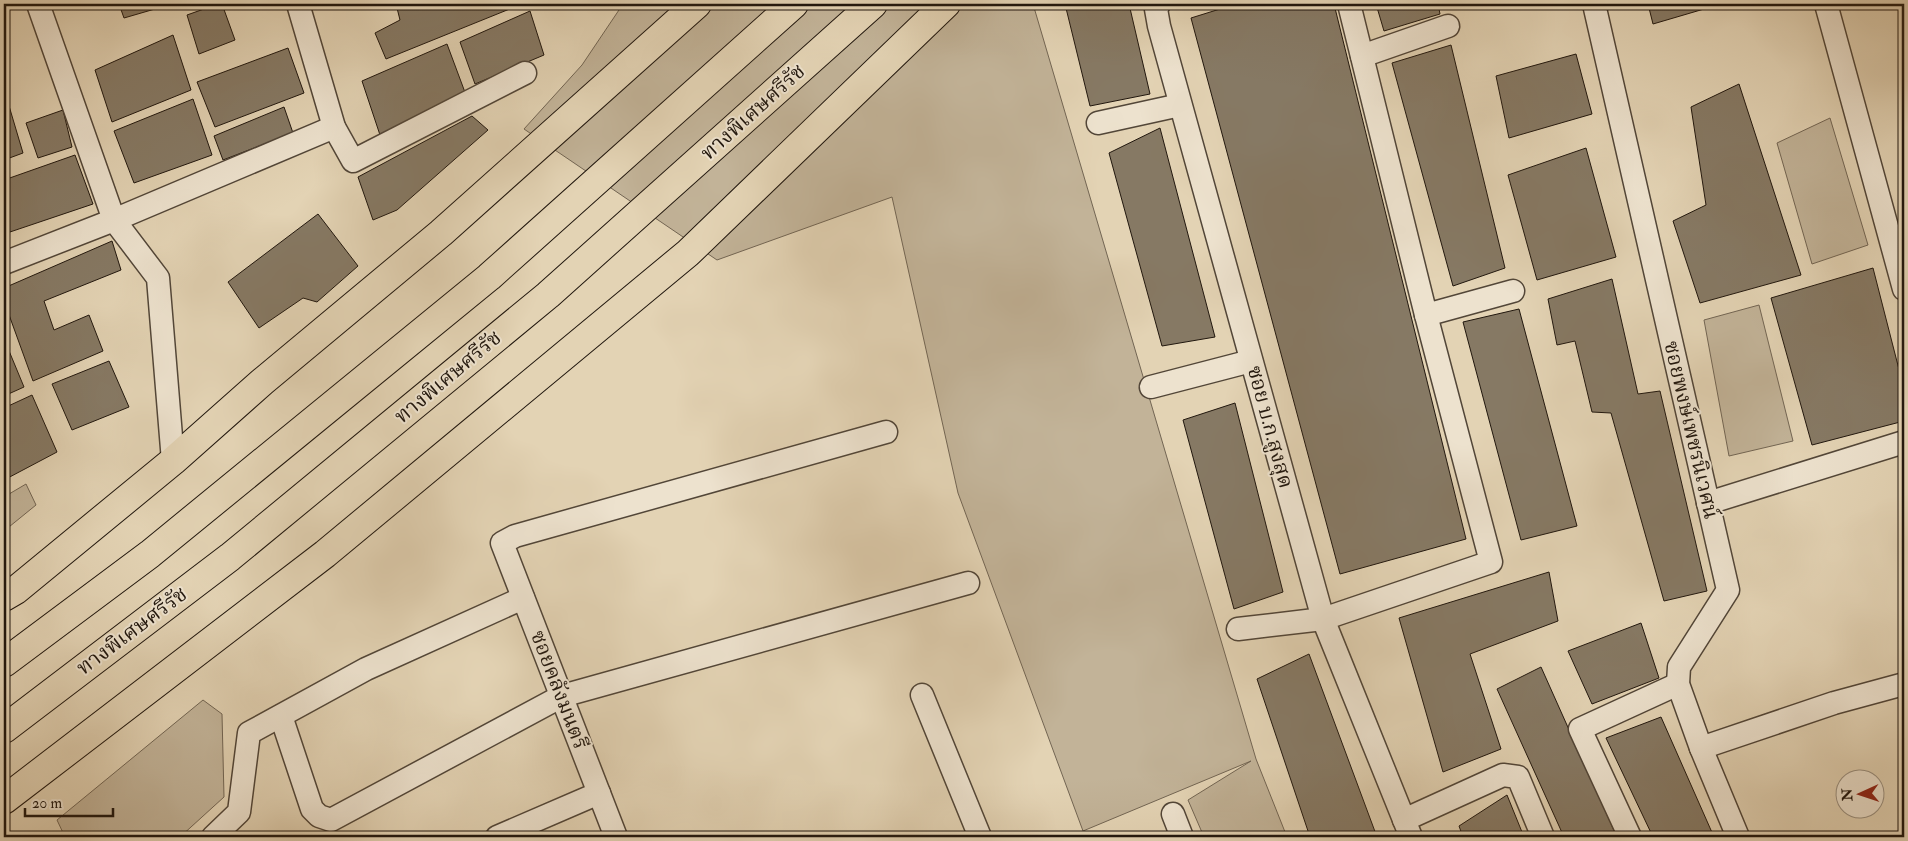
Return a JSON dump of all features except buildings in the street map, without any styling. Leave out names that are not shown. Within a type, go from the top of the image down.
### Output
[{"type":"highway","points":[[8,597],[173,461],[262,382],[441,233],[697,4]]},
{"type":"highway","points":[[4,663],[150,554],[489,277],[794,4]]},
{"type":"highway","name":"ทางพิเศษศรีรัช","points":[[4,729],[230,557],[548,295],[873,4]]},
{"type":"highway","points":[[4,800],[325,554],[688,253],[946,4]]},
{"type":"street","points":[[38,4],[114,220],[158,278],[173,461]]},
{"type":"street","points":[[298,4],[334,127],[353,161],[526,73]]},
{"type":"street","points":[[1238,628],[1322,619],[1491,562],[1426,315],[1349,4]]},
{"type":"street","name":"ซอยพงษ์เพชรนิเวศน์","points":[[1594,4],[1728,590],[1679,667],[1678,684]]},
{"type":"street","points":[[1826,4],[1904,289]]},
{"type":"street","name":"ซอย บ.ก.สูงสุด","points":[[1157,6],[1158,26],[1322,619],[1407,829]]},
{"type":"street","points":[[1362,56],[1448,26]]},
{"type":"street","points":[[1098,123],[1180,105]]},
{"type":"street","points":[[4,263],[114,220],[334,127]]},
{"type":"street","points":[[1426,315],[1514,291]]},
{"type":"street","points":[[1151,387],[1251,361]]},
{"type":"street","name":"ซอยคลังมนตรี","points":[[616,837],[502,543],[515,536],[886,432]]},
{"type":"street","points":[[1708,503],[1904,442]]},
{"type":"street","points":[[281,716],[312,809],[319,816],[331,820],[562,696],[968,583]]},
{"type":"street","points":[[213,837],[240,812],[249,733],[366,669],[523,598]]},
{"type":"street","points":[[1630,837],[1580,729],[1678,684],[1701,748],[1738,837]]},
{"type":"street","points":[[1701,748],[1834,703],[1904,684]]},
{"type":"street","points":[[922,696],[980,837]]},
{"type":"street","points":[[1407,829],[1503,775],[1518,777],[1543,837]]},
{"type":"street","points":[[497,837],[599,793]]},
{"type":"street","points":[[1173,814],[1182,837]]},
{"type":"shaded area","points":[[623,4],[1033,4],[1256,759],[1287,837],[1204,837],[1188,800],[1251,761],[1083,831],[958,493],[892,197],[717,260],[524,129],[582,65]]},
{"type":"shaded area","points":[[1830,118],[1868,245],[1812,264],[1777,143]]},
{"type":"shaded area","points":[[1759,305],[1793,441],[1729,456],[1704,320]]},
{"type":"shaded area","points":[[26,484],[36,505],[4,531],[4,497]]},
{"type":"shaded area","points":[[203,700],[222,714],[224,797],[180,837],[65,837],[57,820]]}]
